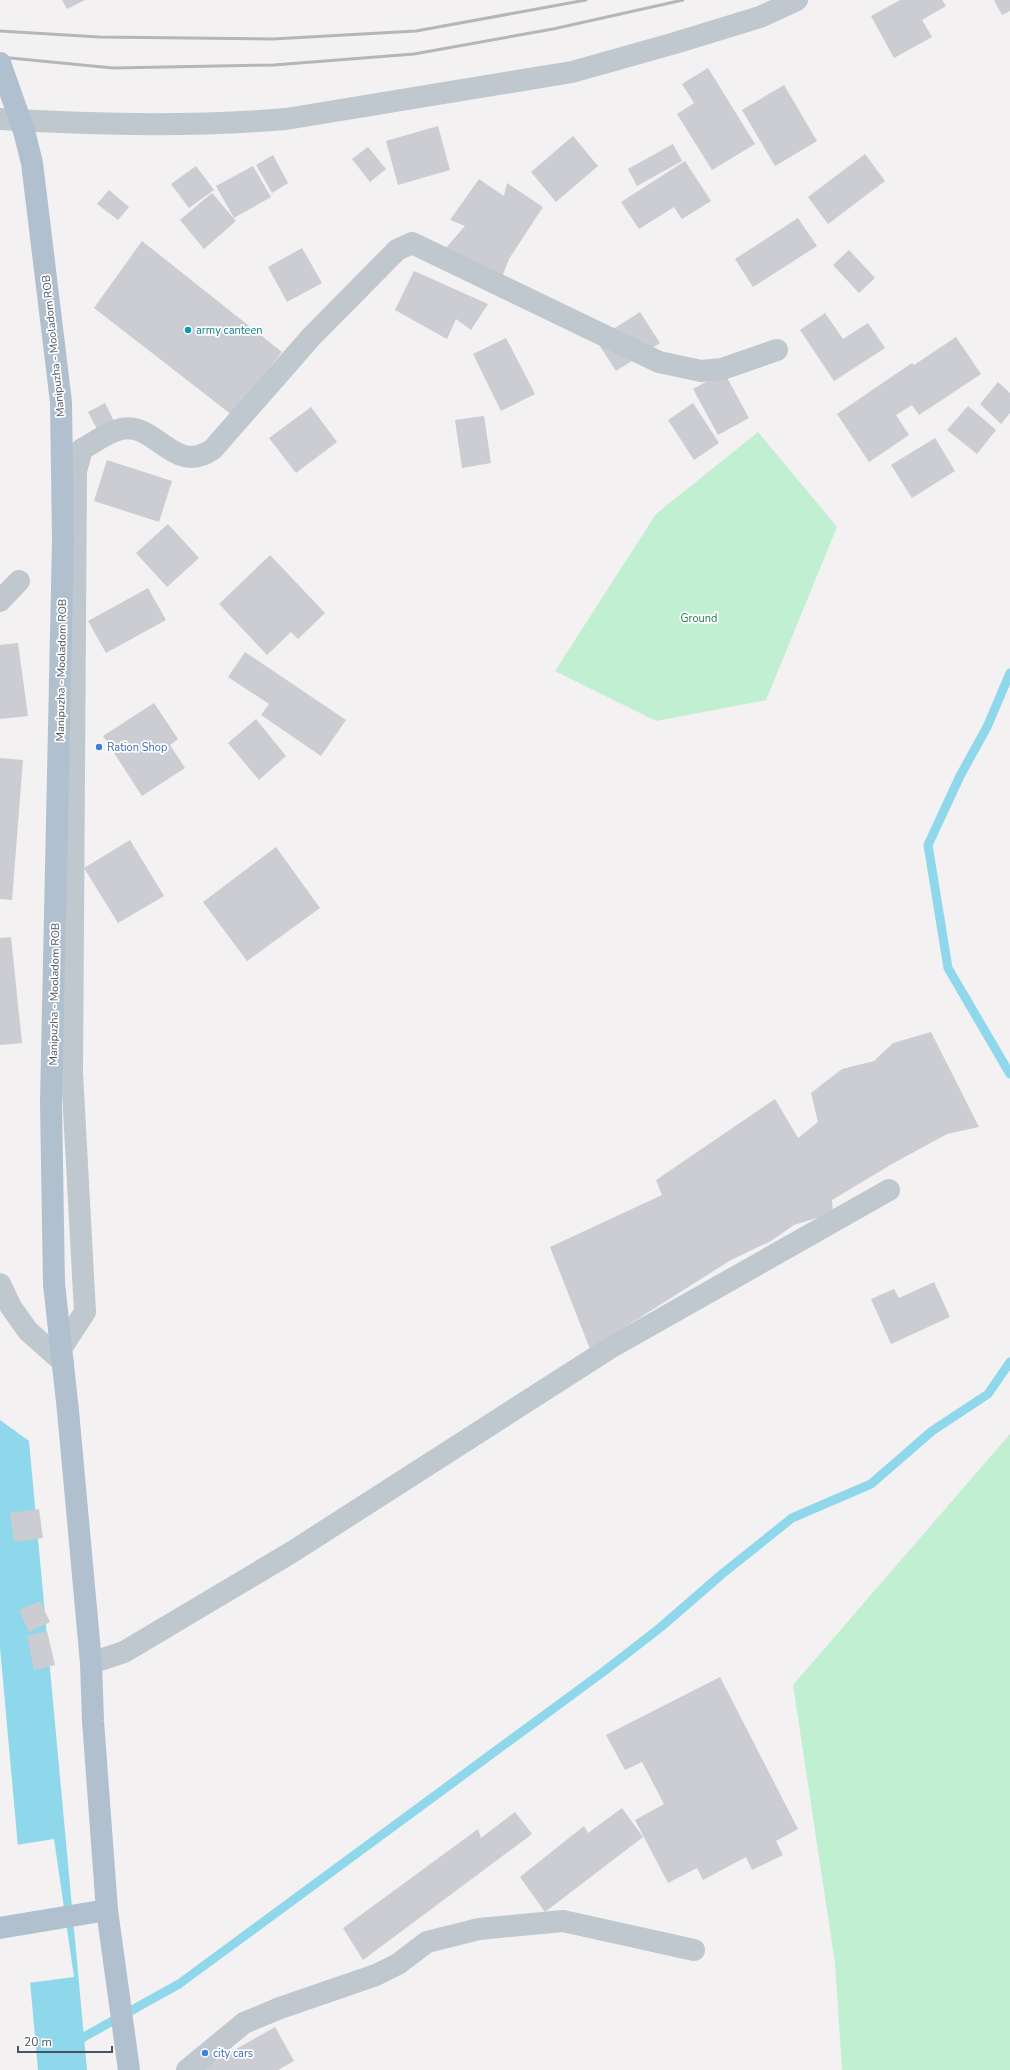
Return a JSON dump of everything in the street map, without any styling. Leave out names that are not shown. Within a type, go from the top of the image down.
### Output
[{"type":"main road","name":"Manipuzha - Mooladom ROB","points":[[0,62],[24,131],[32,163],[61,402],[63,540],[51,1102],[54,1284],[91,1663],[93,1720],[107,1910],[129,2070]]},
{"type":"main road","points":[[0,1928],[107,1910]]},
{"type":"street","points":[[0,119],[67,123],[245,122],[286,119],[572,72],[760,17],[797,0]]},
{"type":"street","points":[[0,1284],[12,1307],[28,1331],[62,1355],[85,1312],[72,1073],[76,471],[82,449],[121,429],[134,429],[182,456],[204,455],[214,449],[312,336],[397,250],[412,243],[659,362],[701,371],[722,369],[777,350]]},
{"type":"street","points":[[0,601],[19,581]]},
{"type":"street","points":[[91,1663],[124,1652],[292,1552],[610,1348],[889,1190]]},
{"type":"street","points":[[187,2070],[244,2023],[280,2008],[376,1975],[398,1964],[427,1942],[479,1929],[563,1921],[694,1950]]},
{"type":"green space","name":"Ground","points":[[758,432],[837,527],[766,700],[656,721],[555,671],[656,514]]},
{"type":"green space","points":[[1010,1434],[1010,2070],[842,2070],[835,1963],[793,1685]]},
{"type":"water","points":[[0,1420],[29,1441],[87,2070],[38,2070],[0,1647]]},
{"type":"pier","points":[[54,1839],[74,1977],[28,1983],[16,1845]]},
{"type":"building","points":[[62,0],[85,0],[67,9]]},
{"type":"building","points":[[900,0],[942,0],[946,6],[922,20],[932,37],[894,58],[871,16]]},
{"type":"building","points":[[994,0],[1010,0],[1010,11],[1002,15]]},
{"type":"building","points":[[708,68],[755,144],[712,170],[677,114],[694,103],[682,84]]},
{"type":"building","points":[[784,85],[817,141],[775,166],[742,110]]},
{"type":"building","points":[[438,126],[450,170],[398,185],[386,141]]},
{"type":"building","points":[[573,136],[598,166],[556,202],[531,172]]},
{"type":"building","points":[[673,144],[682,161],[637,186],[628,169]]},
{"type":"building","points":[[368,147],[386,169],[370,182],[352,159]]},
{"type":"building","points":[[865,154],[885,181],[828,224],[808,197]]},
{"type":"building","points":[[273,155],[288,183],[272,193],[256,165]]},
{"type":"building","points":[[685,161],[711,201],[682,219],[674,207],[639,229],[621,202]]},
{"type":"building","points":[[196,166],[214,190],[189,208],[171,184]]},
{"type":"building","points":[[253,166],[271,197],[234,218],[216,186]]},
{"type":"building","points":[[479,179],[504,196],[507,183],[543,207],[509,259],[502,277],[445,249],[465,226],[450,220]]},
{"type":"building","points":[[109,190],[129,207],[118,220],[97,204]]},
{"type":"building","points":[[212,193],[236,221],[204,249],[180,220]]},
{"type":"building","points":[[798,218],[817,246],[753,287],[735,259]]},
{"type":"building","name":"army canteen","points":[[142,241],[282,352],[232,415],[94,308]]},
{"type":"building","points":[[302,248],[322,283],[287,302],[268,267]]},
{"type":"building","points":[[849,250],[875,278],[859,293],[833,265]]},
{"type":"building","points":[[414,271],[488,304],[471,330],[456,319],[447,339],[395,310]]},
{"type":"building","points":[[640,312],[660,343],[616,371],[596,340]]},
{"type":"building","points":[[825,313],[843,339],[868,323],[885,348],[834,381],[800,330]]},
{"type":"building","points":[[956,337],[981,374],[919,415],[912,405],[896,415],[909,435],[869,462],[837,414],[912,363],[914,365]]},
{"type":"building","points":[[506,338],[535,394],[501,411],[473,354]]},
{"type":"building","points":[[724,372],[749,418],[718,435],[693,389]]},
{"type":"building","points":[[998,382],[1010,393],[1010,413],[1001,424],[980,404]]},
{"type":"building","points":[[105,403],[115,423],[98,431],[88,412]]},
{"type":"building","points":[[693,403],[719,443],[694,460],[668,420]]},
{"type":"building","points":[[968,406],[996,430],[977,454],[947,430]]},
{"type":"building","points":[[311,407],[337,442],[296,473],[269,438]]},
{"type":"building","points":[[484,416],[491,463],[462,468],[455,420]]},
{"type":"building","points":[[935,438],[955,471],[912,498],[891,465]]},
{"type":"building","points":[[107,460],[172,481],[159,522],[94,501]]},
{"type":"building","points":[[168,524],[199,558],[167,587],[136,553]]},
{"type":"building","points":[[270,555],[325,613],[298,639],[291,632],[267,655],[219,604]]},
{"type":"building","points":[[148,588],[166,620],[106,653],[88,621]]},
{"type":"building","points":[[18,643],[28,716],[0,719],[0,645]]},
{"type":"building","points":[[245,652],[346,720],[321,756],[261,715],[269,704],[228,677]]},
{"type":"building","points":[[154,703],[178,739],[170,745],[185,768],[142,796],[103,736]]},
{"type":"building","points":[[256,719],[286,756],[259,780],[228,743]]},
{"type":"building","points":[[0,758],[23,760],[12,900],[0,899]]},
{"type":"building","points":[[130,840],[164,896],[118,923],[84,868]]},
{"type":"building","points":[[276,847],[320,908],[247,961],[203,902]]},
{"type":"building","points":[[11,937],[22,1043],[0,1045],[0,938]]},
{"type":"building","points":[[931,1032],[979,1127],[947,1134],[892,1164],[832,1200],[833,1213],[794,1225],[771,1241],[731,1260],[590,1349],[550,1247],[662,1195],[656,1180],[775,1099],[798,1138],[818,1122],[811,1093],[842,1069],[874,1061],[893,1043]]},
{"type":"building","points":[[934,1282],[950,1317],[891,1344],[871,1299],[894,1289],[899,1298]]},
{"type":"building","points":[[39,1509],[43,1538],[14,1542],[10,1513]]},
{"type":"building","points":[[40,1601],[50,1622],[29,1632],[19,1610]]},
{"type":"building","points":[[47,1631],[55,1665],[34,1670],[27,1636]]},
{"type":"building","points":[[720,1677],[798,1829],[776,1841],[783,1855],[752,1870],[746,1857],[703,1880],[697,1868],[668,1883],[635,1820],[664,1804],[642,1762],[625,1770],[606,1735]]},
{"type":"building","points":[[622,1808],[643,1837],[545,1912],[520,1877],[584,1826],[588,1833]]},
{"type":"building","points":[[515,1812],[532,1834],[363,1960],[343,1928],[478,1829],[481,1838]]},
{"type":"building","points":[[275,2027],[294,2061],[278,2070],[199,2070]]},
{"type":"waterway","points":[[1010,673],[987,727],[960,776],[928,845],[948,968],[1010,1074]]},
{"type":"waterway","points":[[73,2043],[179,1984],[603,1672],[661,1627],[722,1574],[792,1518],[871,1484],[932,1431],[988,1394],[1010,1362]]},
{"type":"railway","points":[[0,31],[99,37],[273,39],[416,31],[586,0]]},
{"type":"railway","points":[[0,57],[113,68],[274,65],[414,54],[553,29],[683,0]]},
{"type":"place","name":"army canteen","points":[[188,330]]},
{"type":"place","name":"Ration Shop","points":[[99,747]]},
{"type":"place","name":"city cars","points":[[205,2053]]}]
